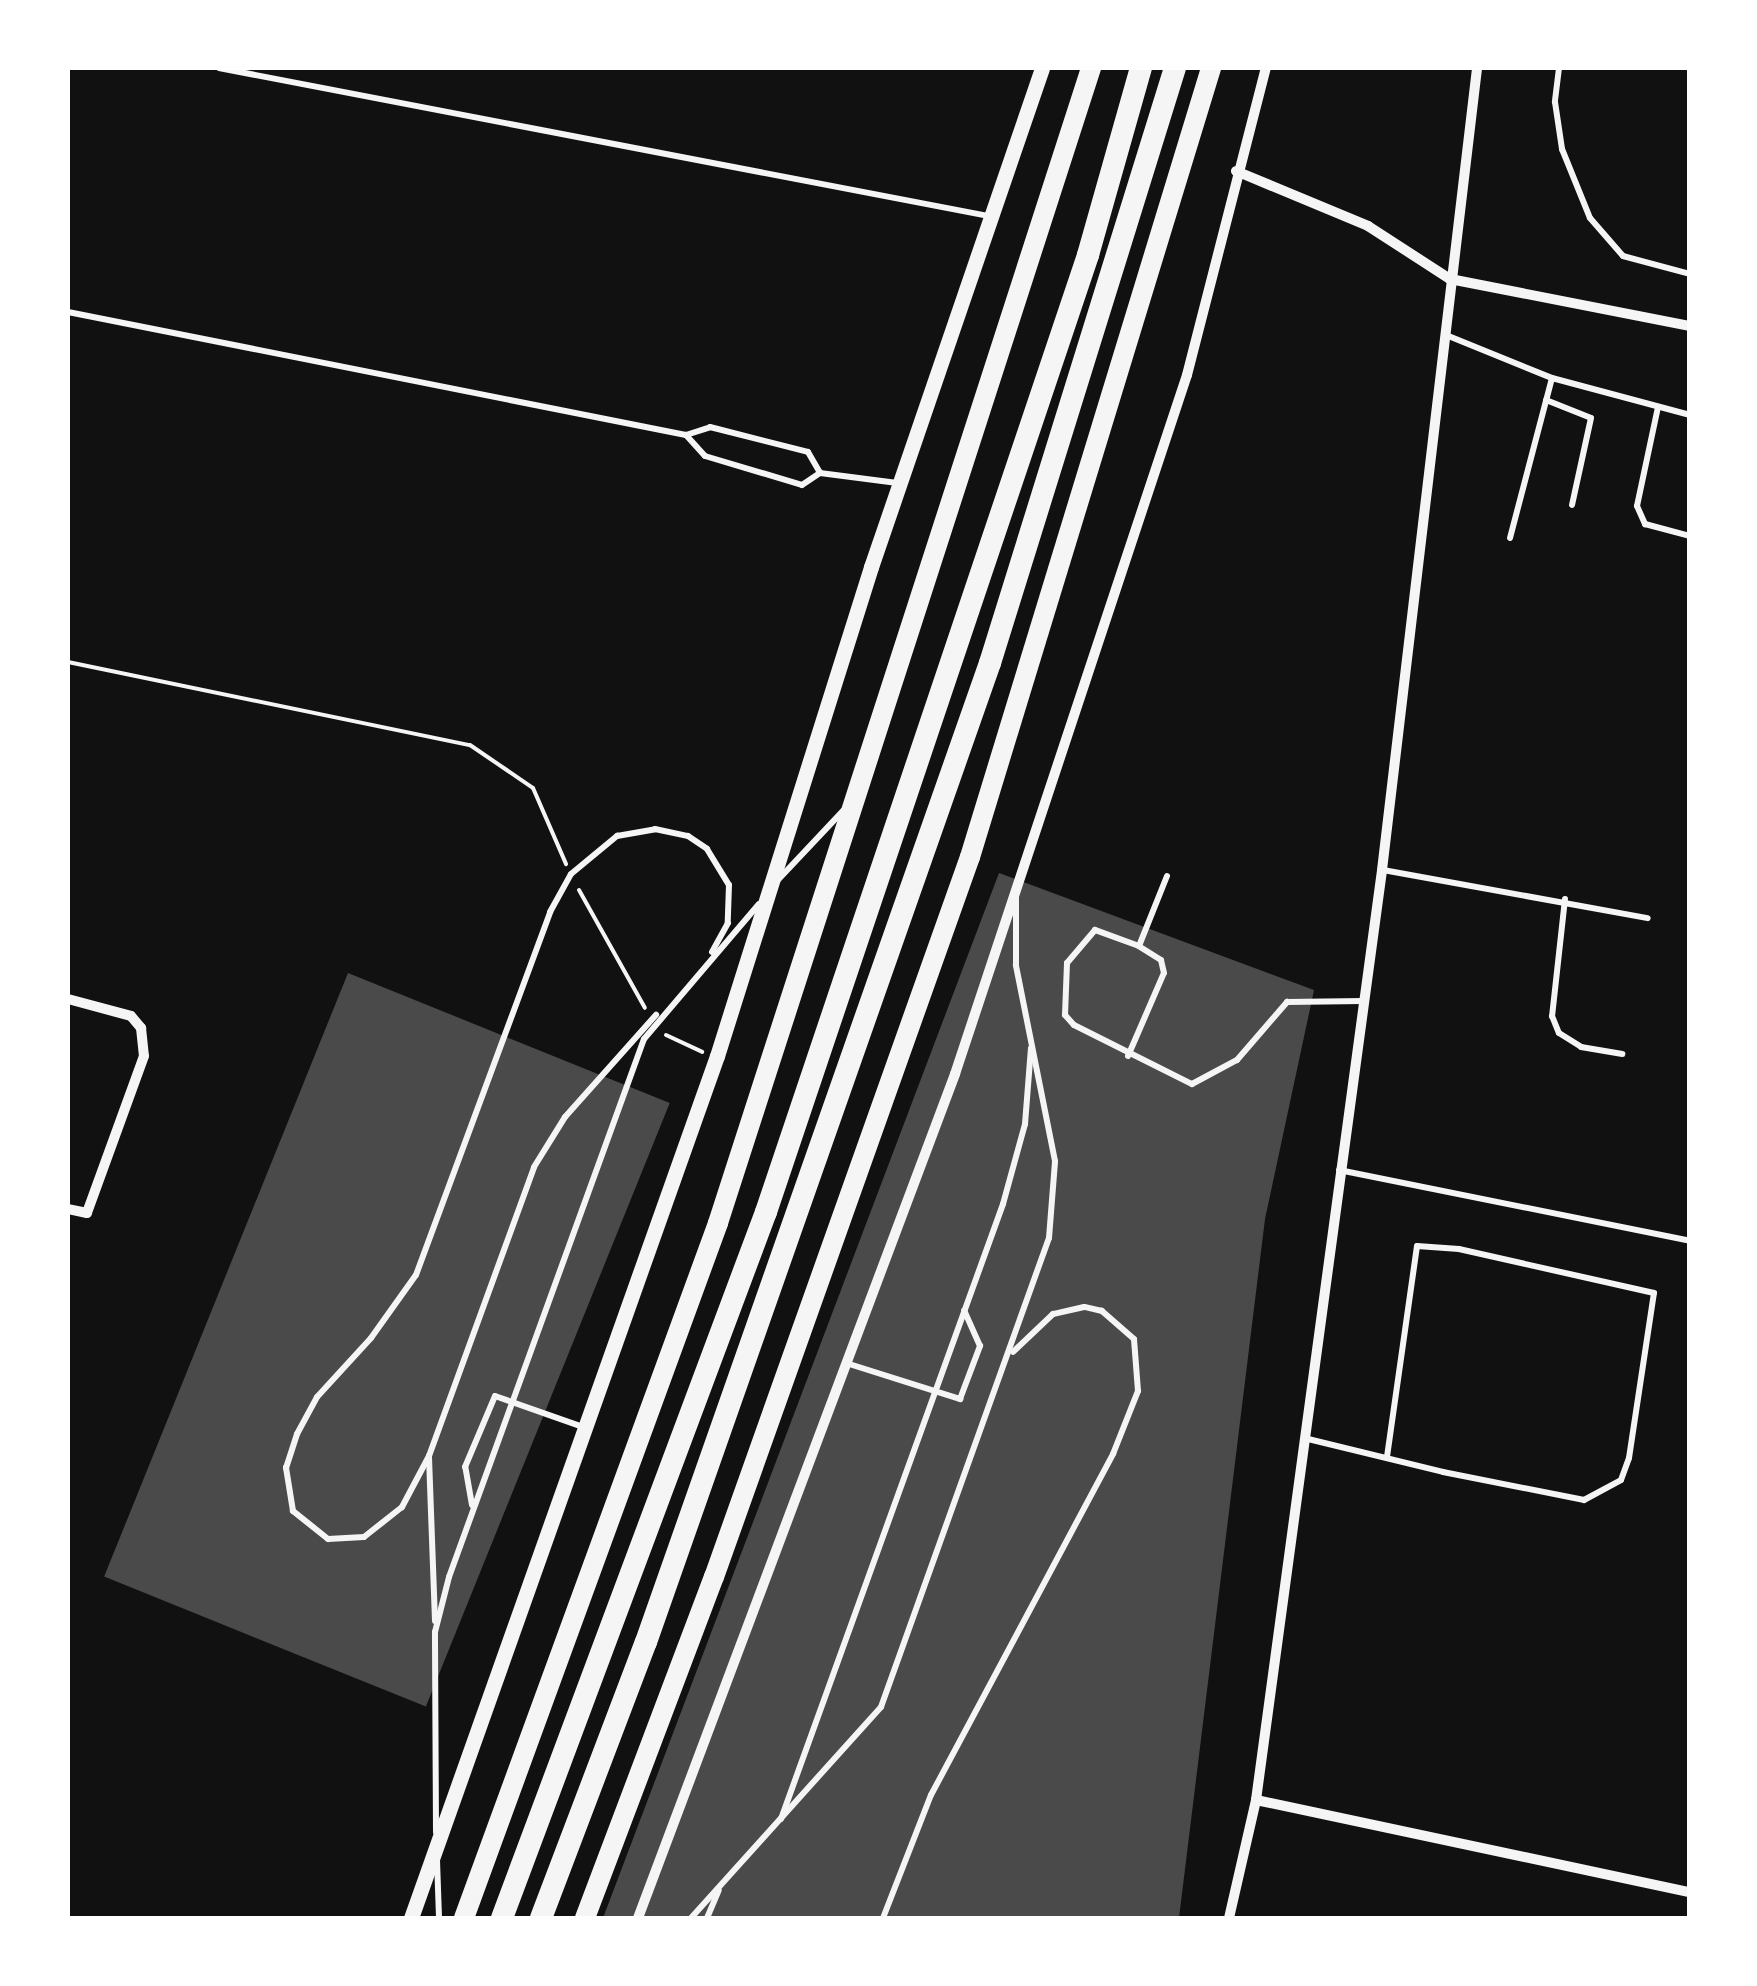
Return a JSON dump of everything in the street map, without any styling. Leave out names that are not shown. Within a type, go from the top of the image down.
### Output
[{"type":"highway","points":[[464,1918],[718,1223],[878,742],[1090,68]]},
{"type":"highway","points":[[502,1918],[773,1193],[1088,254],[1142,68]]},
{"type":"highway","points":[[541,1918],[646,1642],[990,662],[1175,68]]},
{"type":"highway","points":[[585,1918],[714,1577],[970,856],[1211,68]]},
{"type":"street","points":[[411,1918],[716,1056],[900,483],[1042,68]]},
{"type":"street","points":[[638,1918],[955,1074],[1141,499],[1187,375],[1236,171],[1266,68]]},
{"type":"street","points":[[1229,1918],[1256,1800],[1382,870],[1477,68]]},
{"type":"street","points":[[1236,171],[1368,226],[1450,280],[1690,326]]},
{"type":"street","points":[[68,999],[131,1016],[141,1028],[144,1056],[87,1214],[68,1209]]},
{"type":"street","points":[[1256,1800],[1690,1892]]},
{"type":"lane","points":[[219,68],[990,216]]},
{"type":"lane","points":[[1559,68],[1555,102],[1562,150],[1590,218],[1622,256],[1690,274]]},
{"type":"lane","points":[[68,312],[686,435],[710,427],[808,452],[820,473]]},
{"type":"lane","points":[[1445,335],[1552,378],[1690,414]]},
{"type":"lane","points":[[1510,538],[1552,378]]},
{"type":"lane","points":[[1546,400],[1591,418],[1572,505]]},
{"type":"lane","points":[[1658,407],[1637,506],[1645,524],[1690,536]]},
{"type":"lane","points":[[686,435],[705,456],[802,485],[820,473],[900,483]]},
{"type":"lane","points":[[707,962],[728,924],[728,884],[707,849],[688,836],[655,829],[616,836],[571,874],[550,912],[416,1275],[390,1315],[317,1397],[297,1434],[286,1468],[293,1511],[328,1539],[364,1536],[402,1507],[430,1456],[534,1168],[565,1116],[654,1021],[707,962],[773,885],[861,789],[878,742]]},
{"type":"lane","points":[[1382,870],[1565,899],[1648,918]]},
{"type":"lane","points":[[1139,946],[1167,876]]},
{"type":"lane","points":[[691,1918],[881,1707],[1049,1238],[1054,1201],[1050,1113],[1016,964],[1016,892]]},
{"type":"lane","points":[[1565,899],[1552,1016],[1560,1034],[1580,1047],[1622,1054]]},
{"type":"lane","points":[[1128,1056],[1164,973],[1161,960],[1139,946],[1095,930],[1065,968],[1068,1021],[1128,1056],[1180,1081],[1201,1083],[1237,1060],[1287,1002],[1363,1001]]},
{"type":"lane","points":[[435,1632],[473,1509],[639,1050],[654,1021]]},
{"type":"lane","points":[[780,1822],[1018,1159],[1032,1037]]},
{"type":"lane","points":[[1339,1170],[1690,1240]]},
{"type":"lane","points":[[1303,1438],[1388,1458],[1584,1500],[1621,1480],[1654,1293],[1458,1249],[1416,1246],[1388,1458]]},
{"type":"lane","points":[[883,1918],[931,1795],[1112,1454],[1138,1391],[1134,1339],[1111,1317],[1084,1307],[1053,1314],[1007,1360]]},
{"type":"lane","points":[[845,1362],[960,1400],[980,1346],[964,1310]]},
{"type":"lane","points":[[473,1509],[465,1467],[495,1396],[587,1428]]},
{"type":"lane","points":[[430,1456],[439,1918]]},
{"type":"lane","points":[[706,1918],[724,1880]]},
{"type":"path","points":[[68,662],[470,744],[532,788],[628,987],[654,1021],[672,1042],[716,1056]]},
{"type":"building","points":[[999,873],[1314,990],[1265,1219],[1179,1918],[603,1918]]},
{"type":"building","points":[[348,973],[670,1103],[426,1707],[104,1577]]}]
